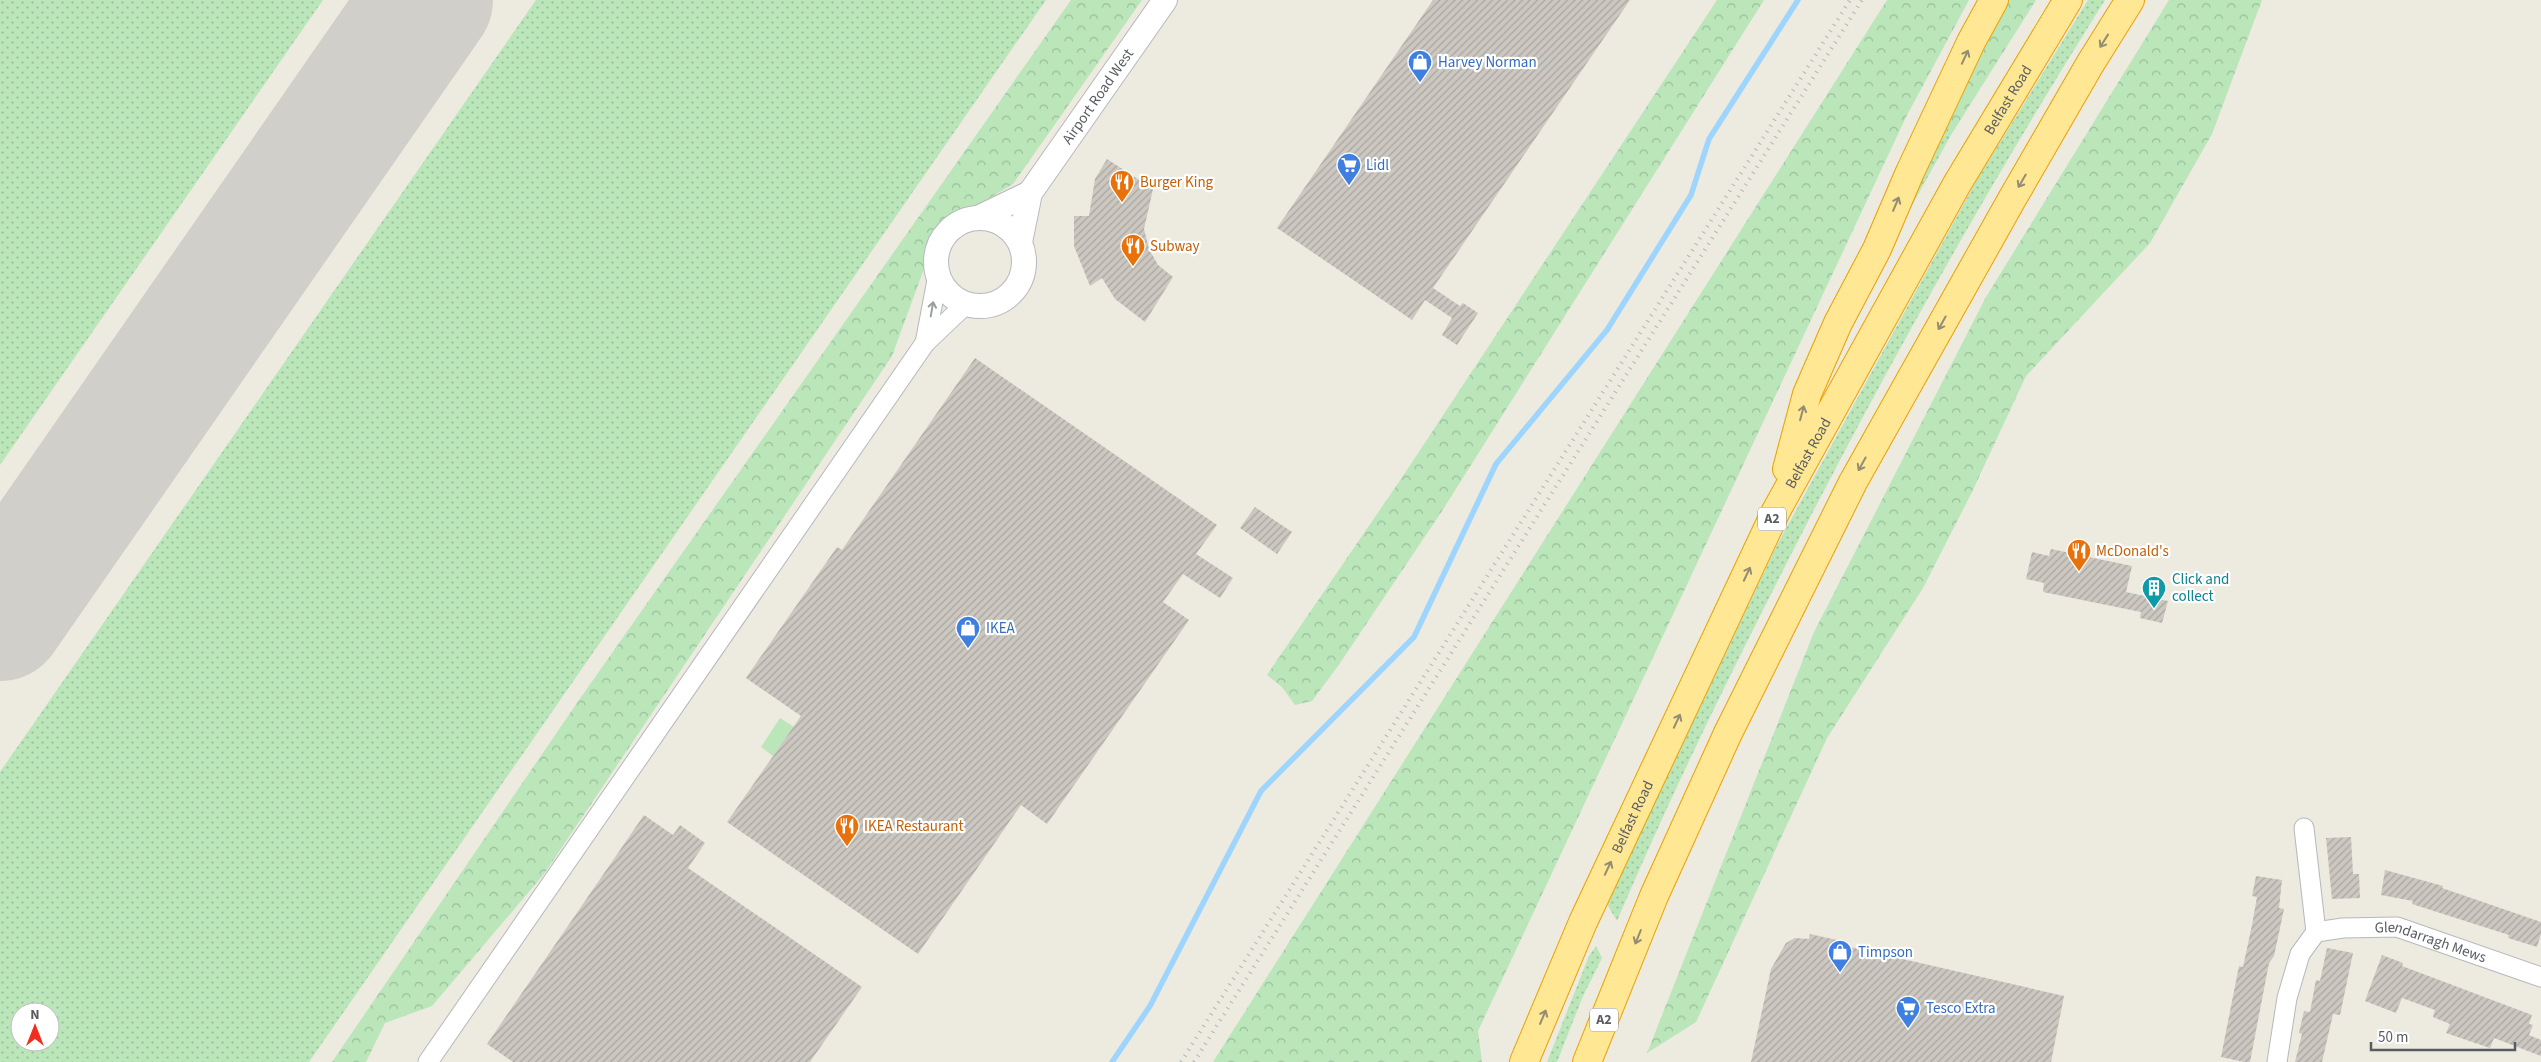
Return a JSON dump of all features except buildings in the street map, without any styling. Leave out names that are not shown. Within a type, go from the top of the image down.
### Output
[{"type":"highway","points":[[1776,511],[1807,394],[1838,323],[1877,249],[1910,172],[1971,42],[1994,0]]},
{"type":"highway","name":"Belfast Road","points":[[1524,1062],[1583,922],[1776,511],[1957,184],[2068,0]]},
{"type":"highway","name":"A2","points":[[1587,1062],[1654,896],[1728,733],[1853,482],[2012,198],[2090,64],[2130,0]]},
{"type":"street","name":"Airport Road West","points":[[1020,242],[1030,193],[1165,0]]},
{"type":"street","name":"Airport Road West","points":[[978,218],[1030,193]]},
{"type":"street","points":[[978,218],[1002,224],[1020,242],[1024,265],[1016,287],[1006,298],[994,304],[980,306],[966,304],[954,297],[944,287],[938,275],[936,262],[938,249],[944,237],[953,227],[965,220],[978,218]]},
{"type":"street","points":[[925,343],[938,275]]},
{"type":"street","points":[[428,1062],[925,343],[966,304]]},
{"type":"street","points":[[2277,1062],[2287,998],[2300,954],[2316,932],[2304,828]]},
{"type":"street","name":"Glendarragh Mews","points":[[2316,932],[2343,928],[2397,927],[2541,977]]},
{"type":"green space","points":[[0,0],[323,0],[0,465]]},
{"type":"green space","points":[[536,0],[1046,0],[309,1062],[0,1062],[0,772]]},
{"type":"green space","points":[[1071,0],[1142,0],[1013,184],[958,217],[936,236],[892,356],[544,874],[432,1006],[385,1023],[366,1062],[332,1062],[579,700]]},
{"type":"green space","points":[[1717,0],[1764,0],[1442,511],[1338,666],[1312,701],[1295,705],[1282,687],[1267,675],[1403,476]]},
{"type":"green space","points":[[1887,0],[1969,0],[1906,117],[1478,1031],[1482,1062],[1213,1062]]},
{"type":"green space","points":[[2007,0],[2036,0],[1951,135],[1937,136]]},
{"type":"green space","points":[[2088,0],[2105,0],[1970,224],[1885,376],[1803,530],[1707,724],[1617,921],[1607,904],[1777,545],[1978,178]]},
{"type":"green space","points":[[2169,0],[2262,0],[2212,134],[2150,243],[2026,376],[1971,494],[1923,588],[1827,738],[1696,1022],[1647,1053],[1814,632],[1986,297]]},
{"type":"green space","points":[[1951,135],[1905,218],[1937,136]]},
{"type":"green space","points":[[780,718],[794,727],[773,756],[761,747]]},
{"type":"green space","points":[[1596,946],[1602,958],[1583,996],[1557,1062],[1547,1062],[1589,956]]},
{"type":"waterway","points":[[1112,1062],[1150,1006],[1261,791],[1414,637],[1496,464],[1607,330],[1691,195],[1709,139],[1798,0]]},
{"type":"runway","points":[[0,616],[428,0]]},
{"type":"railway","points":[[1181,1062],[1850,0]]},
{"type":"railway","points":[[1194,1062],[1862,0]]},
{"type":"place","name":"Harvey Norman","points":[[1420,83]]},
{"type":"place","name":"Lidl","points":[[1349,186]]},
{"type":"place","name":"Burger King","points":[[1122,203]]},
{"type":"place","name":"Subway","points":[[1133,267]]},
{"type":"place","name":"McDonald's","points":[[2079,572]]},
{"type":"place","name":"Click and collect","points":[[2154,609]]},
{"type":"place","name":"IKEA","points":[[968,649]]},
{"type":"place","name":"IKEA Restaurant","points":[[847,847]]},
{"type":"place","name":"Timpson","points":[[1840,973]]},
{"type":"place","name":"Tesco Extra","points":[[1908,1029]]}]
